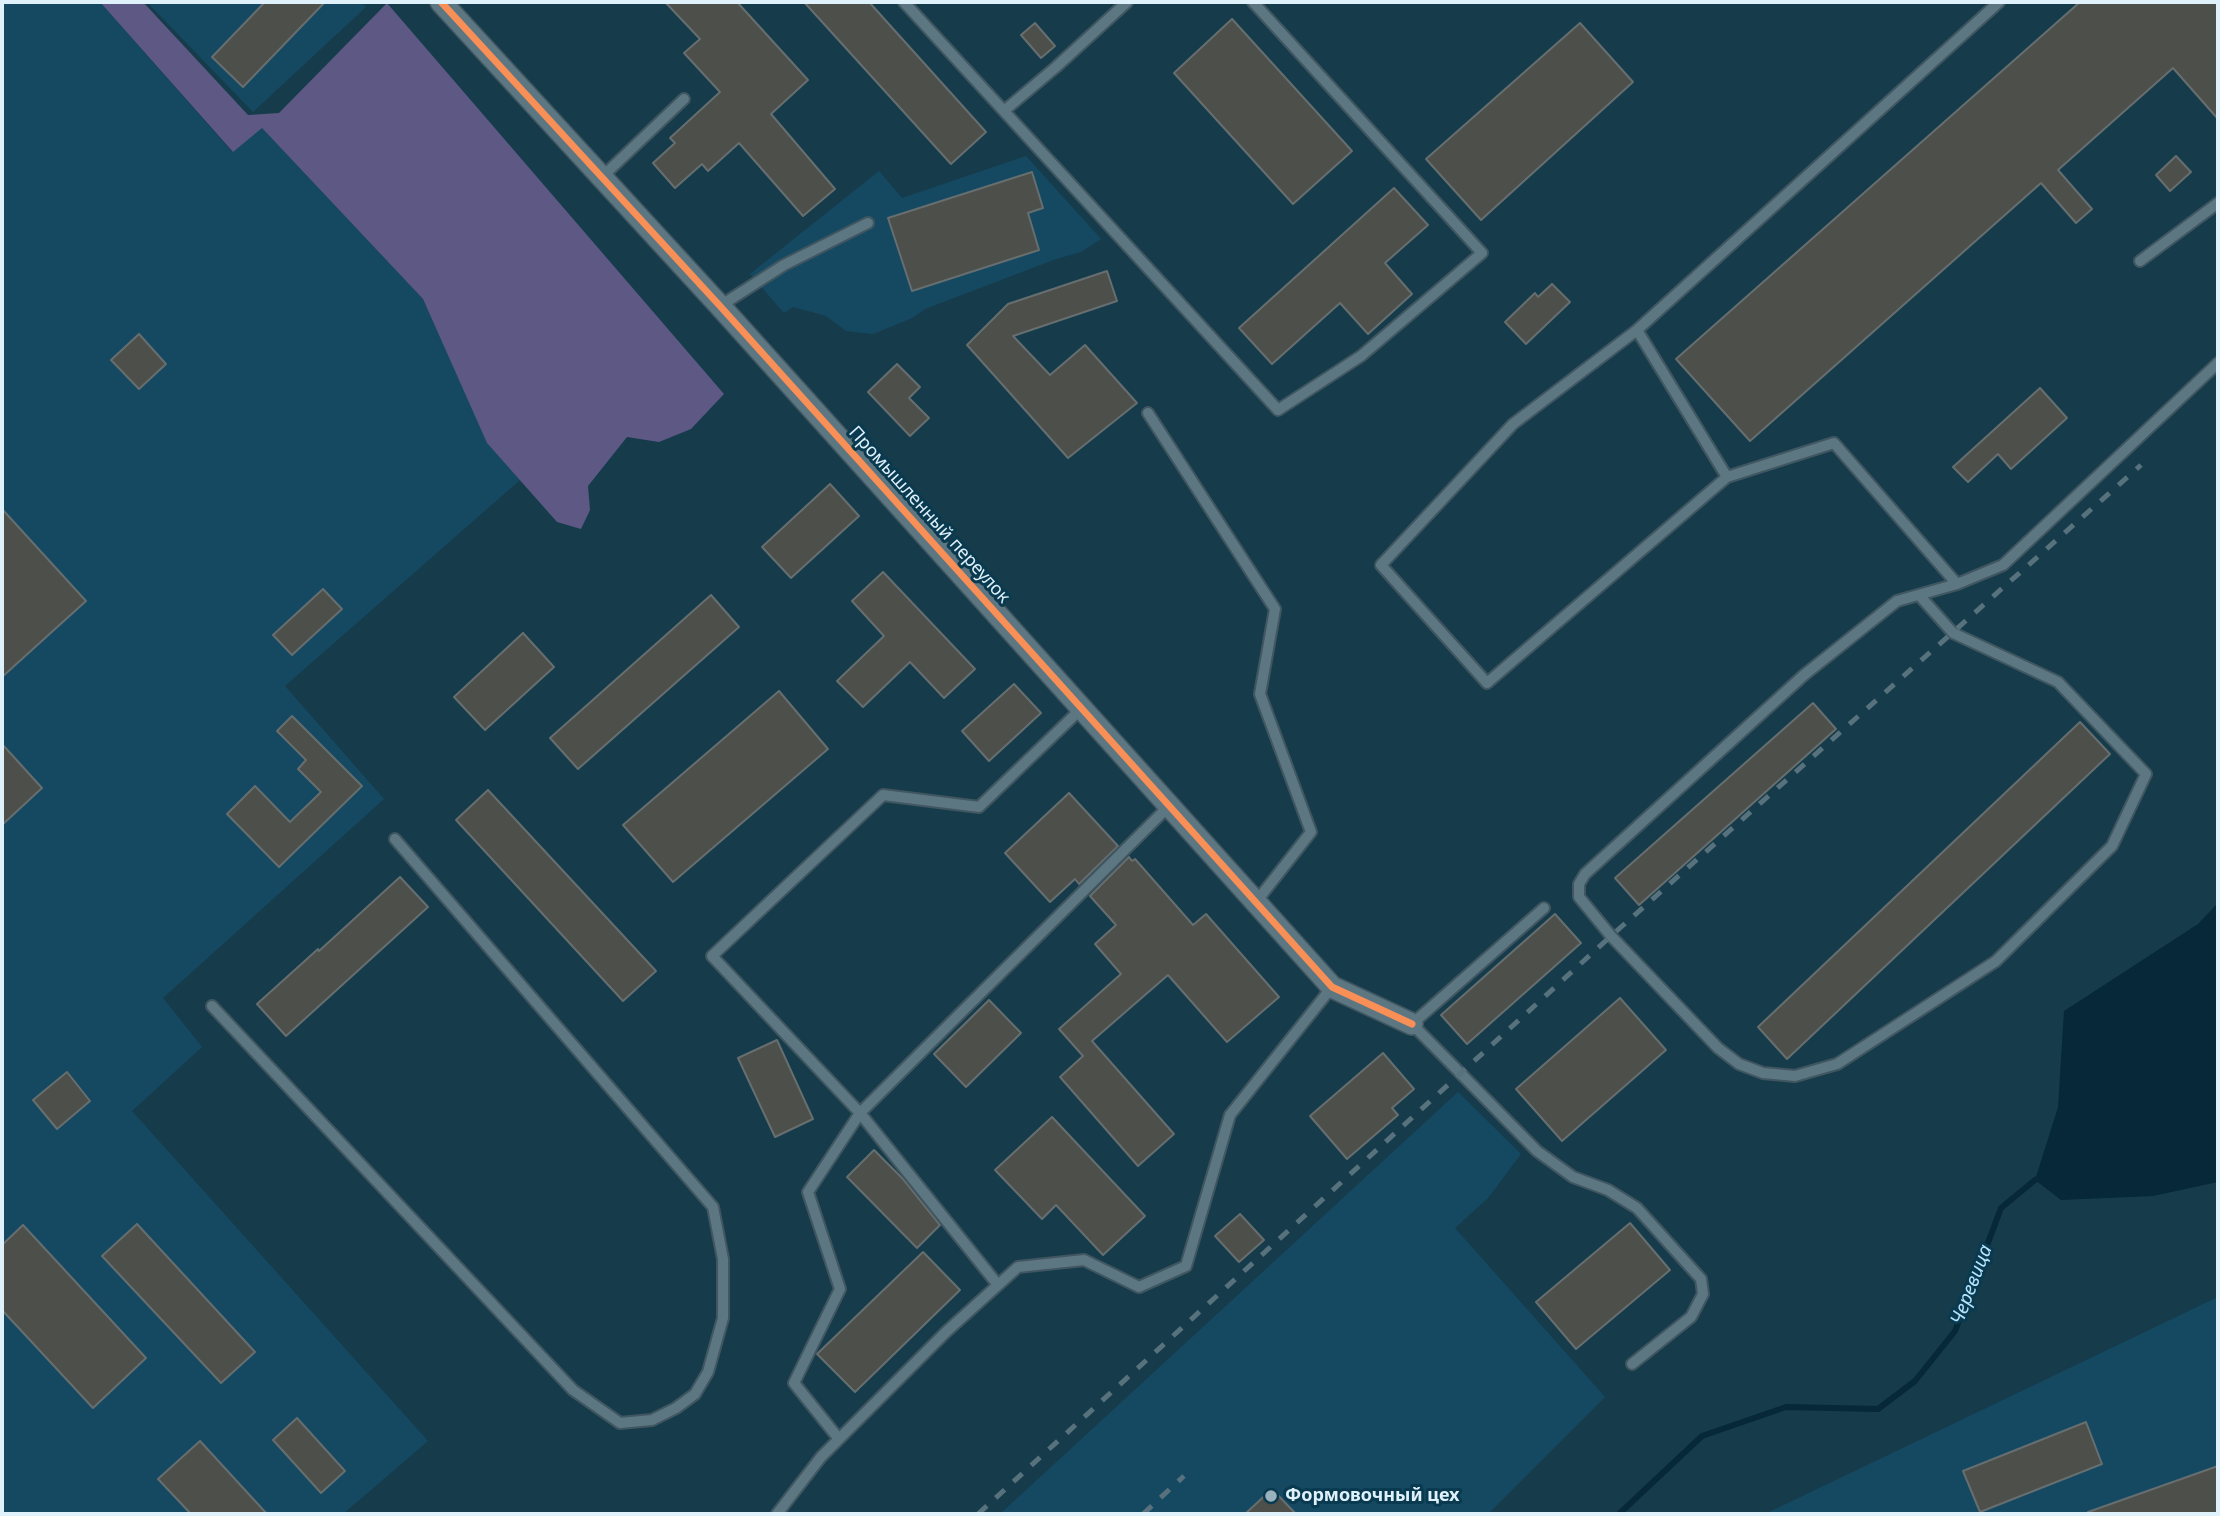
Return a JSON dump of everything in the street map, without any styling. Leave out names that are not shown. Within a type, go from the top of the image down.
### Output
[{"type":"street","name":"Промышленный переулок","points":[[449,4],[1332,987],[1412,1024]]},
{"type":"lane","points":[[904,2],[1278,410],[1361,356],[1482,253],[1252,2]]},
{"type":"lane","points":[[1004,110],[1127,2]]},
{"type":"lane","points":[[1957,584],[1834,443],[1727,477],[1487,683],[1381,565],[1513,424],[1637,330],[1999,2]]},
{"type":"lane","points":[[602,177],[684,99]]},
{"type":"lane","points":[[2140,261],[2218,203]]},
{"type":"lane","points":[[720,306],[784,265],[868,223]]},
{"type":"lane","points":[[1637,330],[1727,477]]},
{"type":"lane","points":[[1919,595],[1953,633],[2058,682],[2146,774],[2112,846],[1996,961],[1837,1064],[1795,1076],[1763,1073],[1739,1064],[1718,1048],[1611,936],[1579,897],[1579,884],[1586,874],[1804,675],[1897,601],[1957,584],[2003,565],[2218,363]]},
{"type":"lane","points":[[1148,413],[1275,609],[1260,694],[1311,832],[1256,902]]},
{"type":"lane","points":[[998,1285],[860,1113],[712,956],[883,795],[979,807],[1082,708]]},
{"type":"lane","points":[[839,1439],[794,1383],[840,1289],[808,1192],[860,1113],[1169,806]]},
{"type":"lane","points":[[212,1006],[573,1390],[620,1423],[652,1420],[676,1408],[695,1394],[708,1372],[723,1318],[723,1259],[713,1207],[395,839]]},
{"type":"lane","points":[[1544,908],[1412,1024],[1537,1152],[1573,1177],[1608,1190],[1637,1208],[1700,1279],[1703,1294],[1691,1318],[1632,1364]]},
{"type":"lane","points":[[777,1514],[821,1457],[947,1331],[1018,1267],[1084,1260],[1139,1287],[1186,1266],[1230,1115],[1332,987]]},
{"type":"shaded area","points":[[2,2],[100,2],[232,152],[262,128],[423,299],[487,442],[520,480],[285,686],[384,799],[163,998],[202,1047],[132,1111],[428,1441],[343,1514],[2,1514]]},
{"type":"shaded area","points":[[100,2],[143,2],[248,115],[279,113],[387,3],[724,394],[691,429],[659,442],[627,437],[588,486],[590,510],[581,529],[557,522],[487,443],[423,299],[262,128],[233,152]]},
{"type":"shaded area","points":[[147,2],[361,2],[366,7],[253,112]]},
{"type":"shaded area","points":[[1026,156],[1101,239],[1081,252],[925,309],[912,318],[873,334],[846,331],[826,316],[793,307],[784,313],[750,274],[879,171],[902,198]]},
{"type":"shaded area","points":[[2218,903],[2218,1182],[2153,1196],[2061,1200],[2035,1180],[2058,1107],[2064,1011],[2198,924]]},
{"type":"shaded area","points":[[1458,1092],[1521,1154],[1488,1198],[1455,1228],[1605,1397],[1488,1514],[1000,1514]]},
{"type":"shaded area","points":[[2218,1297],[2218,1514],[1765,1514]]},
{"type":"building","points":[[265,2],[325,2],[243,87],[212,57]]},
{"type":"building","points":[[665,2],[737,2],[808,80],[771,114],[835,189],[803,216],[739,143],[708,171],[702,164],[675,188],[653,163],[675,143],[670,138],[720,92],[684,53],[700,39]]},
{"type":"building","points":[[804,2],[869,2],[986,132],[951,164]]},
{"type":"building","points":[[2080,2],[2218,2],[2218,119],[2173,68],[2058,170],[2092,209],[2076,223],[2041,183],[1750,441],[1676,359]]},
{"type":"building","points":[[1232,19],[1352,151],[1293,204],[1174,73]]},
{"type":"building","points":[[1035,23],[1055,46],[1041,58],[1021,35]]},
{"type":"building","points":[[1580,23],[1633,82],[1481,220],[1426,159]]},
{"type":"building","points":[[2176,156],[2191,172],[2170,191],[2156,175]]},
{"type":"building","points":[[1032,172],[1043,208],[1028,213],[1039,250],[912,291],[888,218]]},
{"type":"building","points":[[1394,188],[1428,225],[1385,263],[1412,294],[1368,334],[1340,303],[1272,364],[1239,328]]},
{"type":"building","points":[[1107,271],[1117,301],[1013,336],[1050,375],[1085,345],[1137,403],[1068,458],[967,345],[1008,304]]},
{"type":"building","points":[[1552,284],[1570,302],[1526,344],[1505,322],[1535,293],[1538,297]]},
{"type":"building","points":[[139,334],[166,364],[139,389],[111,360]]},
{"type":"building","points":[[897,364],[920,387],[909,398],[929,418],[910,436],[868,392]]},
{"type":"building","points":[[2040,388],[2067,418],[2011,469],[1998,454],[1968,482],[1953,467]]},
{"type":"building","points":[[830,484],[859,516],[791,578],[762,547]]},
{"type":"building","points":[[2,509],[86,601],[2,677]]},
{"type":"building","points":[[883,572],[975,669],[944,698],[910,662],[863,707],[837,681],[884,636],[852,601]]},
{"type":"building","points":[[323,589],[342,609],[292,655],[273,635]]},
{"type":"building","points":[[711,595],[739,627],[578,769],[550,738]]},
{"type":"building","points":[[523,633],[554,667],[485,730],[454,697]]},
{"type":"building","points":[[1014,684],[1041,713],[989,761],[962,731]]},
{"type":"building","points":[[779,691],[828,749],[673,882],[623,825]]},
{"type":"building","points":[[1813,703],[1836,729],[1639,905],[1615,878]]},
{"type":"building","points":[[292,716],[362,786],[279,867],[227,814],[255,786],[290,822],[321,792],[298,769],[306,760],[277,731]]},
{"type":"building","points":[[2080,722],[2110,754],[1787,1059],[1758,1027]]},
{"type":"building","points":[[2,744],[42,788],[2,825]]},
{"type":"building","points":[[488,790],[656,971],[623,1001],[456,820]]},
{"type":"building","points":[[1069,793],[1118,846],[1079,884],[1075,879],[1050,902],[1005,853]]},
{"type":"building","points":[[1129,857],[1132,861],[1135,859],[1193,925],[1206,914],[1279,997],[1227,1042],[1168,975],[1092,1041],[1174,1134],[1138,1166],[1060,1077],[1083,1056],[1059,1029],[1121,974],[1095,944],[1116,925],[1090,896]]},
{"type":"building","points":[[400,877],[428,907],[286,1036],[257,1004]]},
{"type":"building","points":[[1555,914],[1581,943],[1467,1044],[1441,1015]]},
{"type":"building","points":[[1620,998],[1666,1050],[1562,1141],[1516,1089]]},
{"type":"building","points":[[989,1000],[1021,1033],[966,1087],[934,1054]]},
{"type":"building","points":[[777,1040],[813,1119],[775,1137],[738,1058]]},
{"type":"building","points":[[1383,1053],[1414,1089],[1392,1108],[1398,1115],[1347,1159],[1310,1116]]},
{"type":"building","points":[[67,1072],[90,1101],[57,1129],[33,1100]]},
{"type":"building","points":[[1052,1117],[1145,1216],[1103,1255],[1056,1205],[1042,1219],[995,1170]]},
{"type":"building","points":[[874,1150],[903,1179],[940,1225],[917,1248],[847,1177]]},
{"type":"building","points":[[1240,1214],[1264,1240],[1239,1262],[1215,1236]]},
{"type":"building","points":[[1630,1223],[1670,1270],[1576,1349],[1536,1302]]},
{"type":"building","points":[[137,1224],[255,1352],[221,1383],[102,1256]]},
{"type":"building","points":[[23,1225],[146,1358],[93,1408],[2,1310],[2,1245]]},
{"type":"building","points":[[923,1252],[960,1290],[855,1392],[817,1354]]},
{"type":"building","points":[[297,1418],[345,1471],[321,1493],[273,1440]]},
{"type":"building","points":[[2086,1422],[2102,1464],[1980,1512],[1963,1471]]},
{"type":"building","points":[[200,1441],[267,1514],[191,1514],[158,1479]]},
{"type":"building","points":[[2218,1466],[2218,1514],[2088,1512]]},
{"type":"building","name":"Формовочный цех","points":[[1272,1489],[1296,1514],[1245,1514]]},
{"type":"waterway","name":"Черевица","points":[[1619,1514],[1702,1436],[1786,1407],[1878,1409],[1915,1381],[1955,1331],[2001,1208],[2042,1177]]},
{"type":"railway","points":[[978,1514],[1611,936],[2141,465]]},
{"type":"railway","points":[[1143,1514],[1184,1476]]},
{"type":"cycle path","points":[[441,2],[720,306],[1332,987],[1412,1024]]},
{"type":"place","name":"Формовочный цех","points":[[1271,1496]]}]
